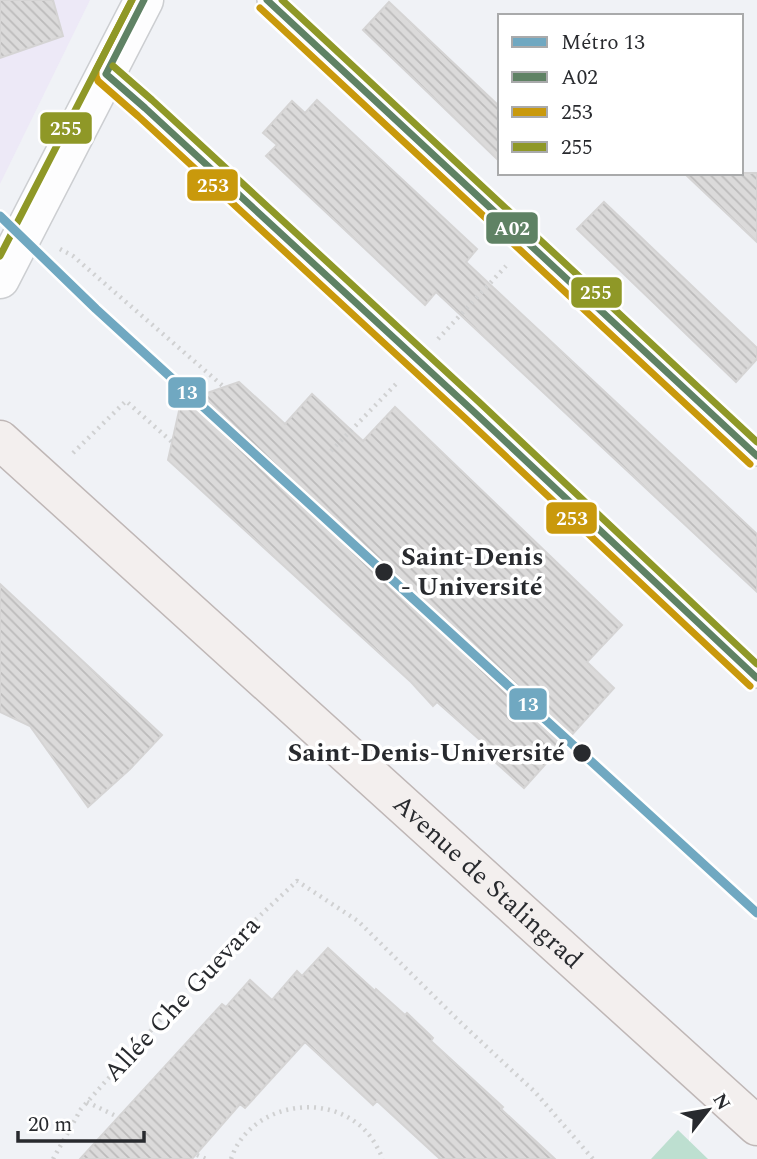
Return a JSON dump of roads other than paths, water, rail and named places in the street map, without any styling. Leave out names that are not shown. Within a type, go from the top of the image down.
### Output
[{"type":"main road","name":"Avenue de Stalingrad","points":[[0,440],[757,1126]]},
{"type":"street","points":[[0,279],[144,0]]},
{"type":"lane","points":[[267,0],[757,456]]},
{"type":"lane","points":[[106,74],[145,107],[757,678]]},
{"type":"metro line","name":"13","points":[[0,216],[96,309],[757,913]]},
{"type":"place","name":"Saint-Denis - Université","points":[[384,572]]},
{"type":"place","name":"Saint-Denis-Université","points":[[582,753]]}]
